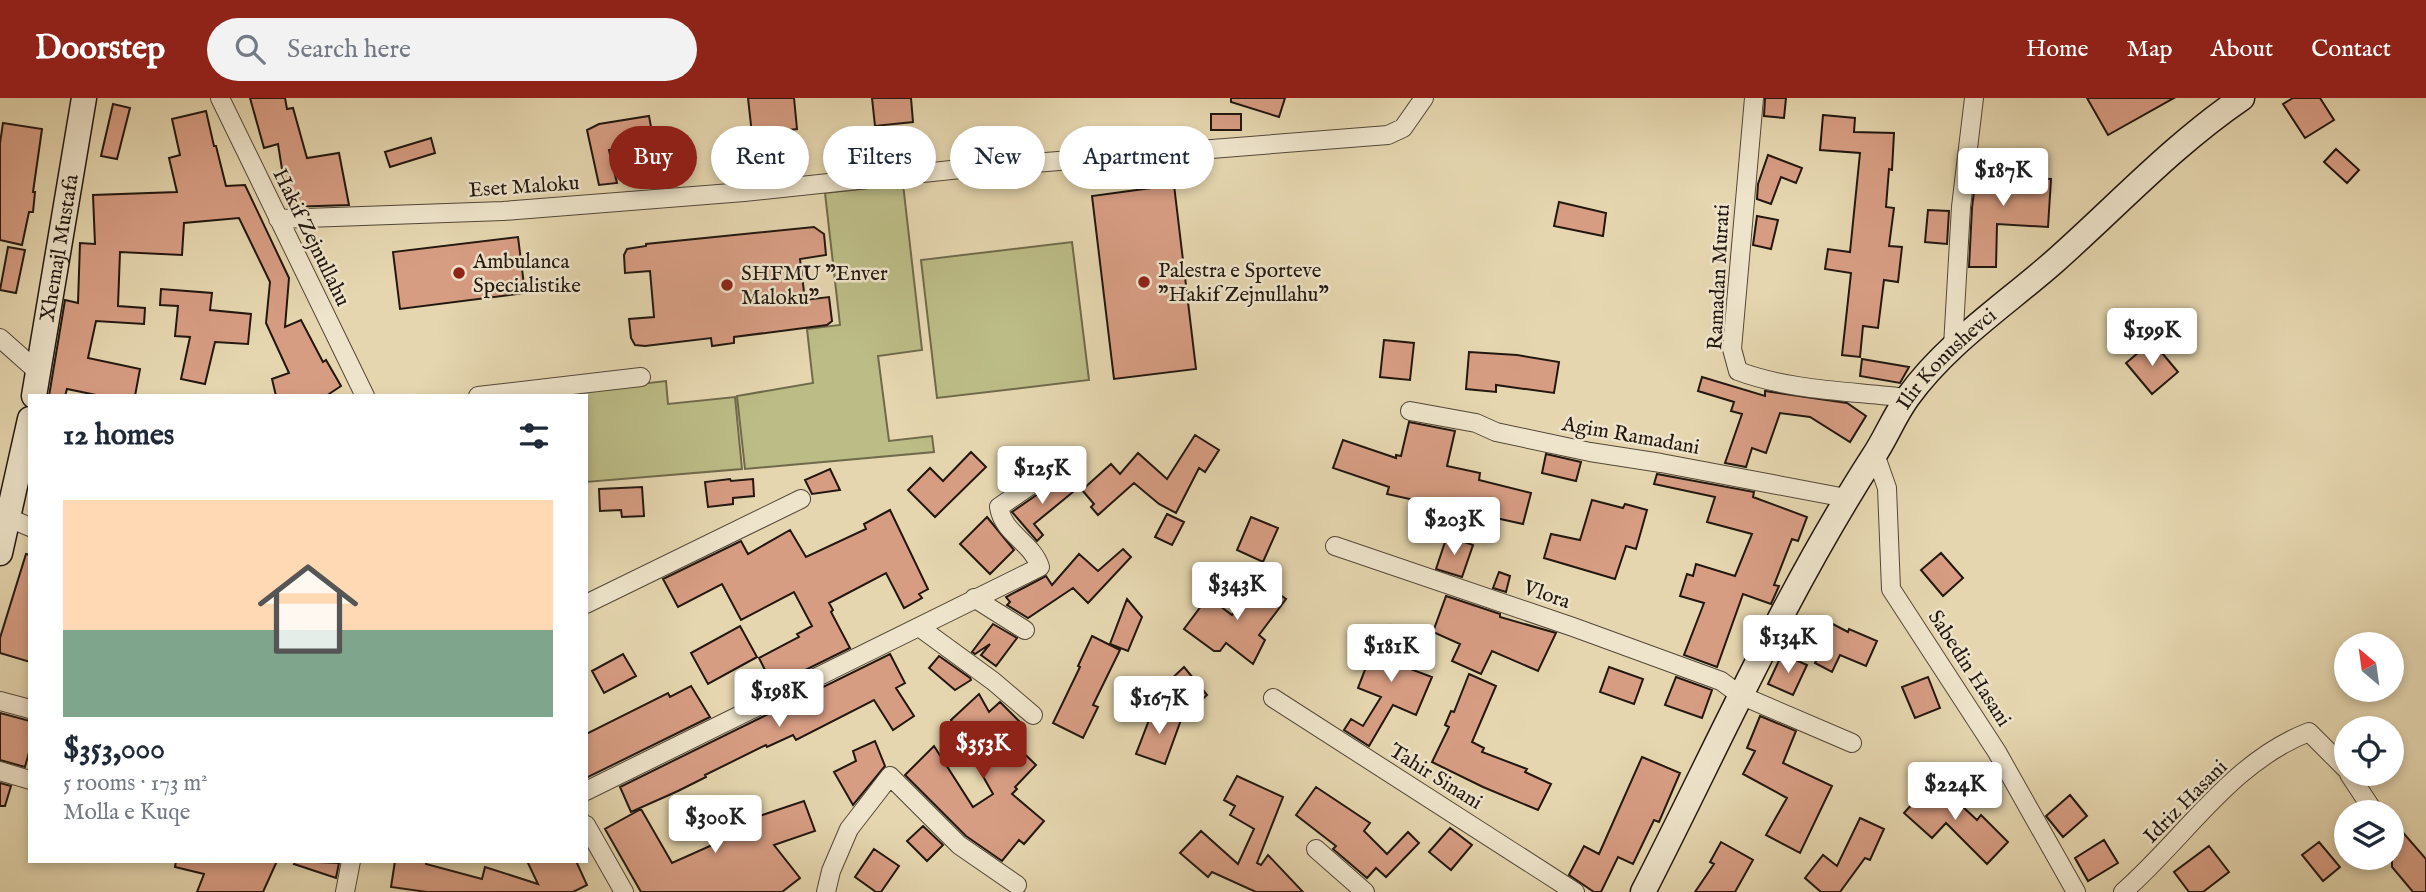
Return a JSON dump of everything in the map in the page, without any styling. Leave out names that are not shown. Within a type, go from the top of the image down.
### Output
[{"type":"street","name":"Xhemajl Mustafa","points":[[34,394],[84,98]]},
{"type":"street","name":"Hakif Zejnullahu","points":[[220,98],[364,394]]},
{"type":"street","name":"Eset Maloku","points":[[278,219],[503,211],[744,192],[971,168],[1388,135],[1403,128],[1424,98]]},
{"type":"street","name":"Ramadan Murati","points":[[1755,98],[1732,349],[1738,371],[1796,385],[1907,398]]},
{"type":"street","points":[[1953,346],[1961,207],[1974,98]]},
{"type":"street","name":"Ilir Konushevci","points":[[1643,892],[1704,773],[1740,695],[1846,498],[1907,398],[1953,346],[2055,261],[2171,152],[2242,98]]},
{"type":"street","points":[[0,338],[37,371]]},
{"type":"street","points":[[495,394],[641,377]]},
{"type":"street","name":"Agim Ramadani","points":[[1410,411],[1476,423],[1496,432],[1577,449],[1846,498]]},
{"type":"street","points":[[0,553],[19,523],[28,438]]},
{"type":"street","name":"Sabedin Hasani","points":[[1875,454],[1887,488],[1891,589],[1997,752],[2076,892]]},
{"type":"street","points":[[588,790],[1040,567],[1036,554],[1010,532],[1001,518],[999,507],[1070,458]]},
{"type":"street","points":[[588,603],[801,499]]},
{"type":"street","name":"Vlora","points":[[1335,546],[1573,627],[1721,681],[1740,695]]},
{"type":"street","points":[[974,598],[1025,630]]},
{"type":"street","points":[[919,627],[993,681],[1033,715]]},
{"type":"street","points":[[1740,695],[1852,743]]},
{"type":"street","name":"Tahir Sinani","points":[[1273,698],[1575,892]]},
{"type":"street","points":[[0,701],[28,708]]},
{"type":"street","name":"Idriz Hasani","points":[[2123,892],[2149,870],[2224,788],[2293,738],[2309,732],[2334,758]]},
{"type":"street","points":[[0,771],[28,779]]},
{"type":"street","points":[[826,892],[831,871],[849,829],[890,776],[960,845],[1017,886]]},
{"type":"street","points":[[588,829],[624,892]]},
{"type":"street","points":[[1316,849],[1365,892]]},
{"type":"street","points":[[345,892],[351,863]]},
{"type":"green space","points":[[860,189],[904,189],[922,350],[878,356],[889,441],[932,436],[934,452],[745,469],[737,396],[813,383],[807,329],[840,325],[825,193]]},
{"type":"green space","points":[[1072,242],[1089,380],[937,398],[921,260]]},
{"type":"green space","points":[[666,381],[668,404],[735,397],[742,469],[588,482],[588,394],[549,394]]},
{"type":"building","points":[[250,98],[285,98],[287,109],[293,108],[307,158],[339,153],[349,205],[288,207],[278,144],[264,148]]},
{"type":"building","points":[[748,98],[794,98],[797,126],[751,126]]},
{"type":"building","points":[[872,98],[911,98],[913,122],[875,126]]},
{"type":"building","points":[[1231,98],[1285,98],[1279,117],[1231,102]]},
{"type":"building","points":[[1765,98],[1786,98],[1784,118],[1764,116]]},
{"type":"building","points":[[2087,98],[2174,98],[2108,135]]},
{"type":"building","points":[[2293,98],[2320,98],[2334,120],[2305,138],[2283,104]]},
{"type":"building","points":[[113,104],[130,108],[117,159],[101,156]]},
{"type":"building","points":[[206,111],[226,186],[245,185],[289,278],[285,327],[301,320],[323,362],[326,360],[341,386],[329,394],[276,394],[272,379],[289,373],[266,323],[270,282],[239,218],[184,223],[182,255],[120,252],[118,306],[145,308],[144,324],[96,321],[88,358],[140,369],[135,394],[91,394],[67,389],[66,394],[49,394],[65,300],[78,303],[80,243],[95,244],[93,195],[177,192],[169,158],[180,155],[172,119]]},
{"type":"building","points":[[1211,114],[1241,114],[1241,130],[1214,130],[1214,126],[1211,126]]},
{"type":"building","points":[[1823,115],[1855,118],[1854,132],[1894,133],[1886,207],[1894,208],[1889,246],[1902,247],[1898,282],[1884,280],[1878,328],[1863,326],[1860,357],[1842,355],[1851,273],[1825,269],[1828,249],[1850,252],[1860,153],[1820,150]]},
{"type":"building","points":[[649,116],[651,126],[609,126],[609,184],[599,185],[587,130],[599,124]]},
{"type":"building","points":[[3,123],[42,129],[33,192],[33,212],[29,212],[22,245],[0,240],[0,143]]},
{"type":"building","points":[[431,138],[435,153],[390,167],[385,152]]},
{"type":"building","points":[[2336,149],[2359,170],[2347,183],[2324,162]]},
{"type":"building","points":[[1979,151],[1997,153],[1995,177],[2051,179],[2048,227],[1997,224],[1996,267],[1969,267]]},
{"type":"building","points":[[1768,155],[1802,168],[1796,183],[1781,177],[1771,204],[1757,199],[1758,184]]},
{"type":"building","name":"Palestra e Sporteve \"Hakif Zejnullahu\"","points":[[1144,189],[1174,189],[1196,369],[1114,379],[1092,196]]},
{"type":"building","points":[[1559,202],[1606,213],[1603,236],[1554,226]]},
{"type":"building","points":[[1928,210],[1949,211],[1947,244],[1925,242]]},
{"type":"building","points":[[1757,216],[1778,220],[1771,249],[1753,245]]},
{"type":"building","name":"SHFMU \"Enver Maloku\"","points":[[814,227],[824,234],[826,255],[800,259],[805,300],[829,297],[832,321],[827,325],[734,337],[734,343],[712,346],[711,338],[635,345],[631,338],[629,319],[654,317],[650,271],[625,273],[624,255],[627,249],[646,244]]},
{"type":"building","name":"Ambulanca Specialistike","points":[[518,237],[525,293],[400,309],[393,252]]},
{"type":"building","points":[[8,247],[25,250],[16,293],[0,290]]},
{"type":"building","points":[[161,289],[212,293],[210,310],[251,314],[248,344],[215,342],[205,384],[181,379],[190,337],[175,336],[178,306],[160,305]]},
{"type":"building","points":[[1384,340],[1414,343],[1410,380],[1380,377]]},
{"type":"building","points":[[2152,341],[2178,372],[2152,394],[2126,363]]},
{"type":"building","points":[[1469,352],[1517,355],[1559,362],[1554,393],[1496,385],[1496,392],[1466,389]]},
{"type":"building","points":[[1862,359],[1909,367],[1900,383],[1860,376]]},
{"type":"building","points":[[1702,377],[1765,396],[1765,391],[1847,403],[1866,416],[1850,442],[1810,417],[1780,413],[1766,453],[1752,448],[1746,467],[1725,463],[1742,414],[1731,411],[1734,402],[1698,391]]},
{"type":"building","points":[[1409,422],[1455,431],[1447,466],[1480,473],[1479,480],[1531,493],[1523,524],[1387,494],[1389,487],[1333,468],[1343,440],[1396,458],[1396,455],[1401,456]]},
{"type":"building","points":[[1195,435],[1219,450],[1205,472],[1199,468],[1176,513],[1159,504],[1134,483],[1098,515],[1091,507],[1094,504],[1082,490],[1111,464],[1120,474],[1138,453],[1167,479]]},
{"type":"building","points":[[971,452],[986,467],[935,517],[908,490],[930,468],[943,481]]},
{"type":"building","points":[[1546,454],[1581,462],[1576,481],[1542,473]]},
{"type":"building","points":[[830,469],[840,490],[812,494],[805,480]]},
{"type":"building","points":[[1657,474],[1754,492],[1753,497],[1807,517],[1798,541],[1792,539],[1774,585],[1779,586],[1771,604],[1743,594],[1717,667],[1684,655],[1704,603],[1680,596],[1687,574],[1693,576],[1696,564],[1735,576],[1752,534],[1707,522],[1715,497],[1654,484]]},
{"type":"building","points":[[1061,478],[1073,492],[1034,524],[1043,535],[1037,541],[1012,512]]},
{"type":"building","points":[[753,479],[754,496],[733,498],[733,504],[708,507],[705,482]]},
{"type":"building","points":[[642,487],[644,516],[622,517],[621,510],[600,511],[599,489]]},
{"type":"building","points":[[1592,500],[1623,508],[1625,504],[1647,510],[1636,549],[1626,546],[1615,579],[1544,558],[1551,534],[1580,540]]},
{"type":"building","points":[[890,510],[928,589],[919,594],[922,598],[904,608],[886,573],[829,603],[850,648],[773,686],[759,658],[799,637],[797,634],[812,626],[794,592],[741,620],[722,584],[678,607],[663,579],[741,541],[748,554],[790,530],[806,557],[866,529],[864,524]]},
{"type":"building","points":[[1167,514],[1184,522],[1172,545],[1155,537]]},
{"type":"building","points":[[987,517],[1014,550],[990,574],[960,544]]},
{"type":"building","points":[[1251,517],[1278,528],[1263,562],[1237,550]]},
{"type":"building","points":[[1447,536],[1473,545],[1462,577],[1436,569]]},
{"type":"building","points":[[1123,549],[1131,557],[1088,603],[1073,588],[1028,618],[1007,605],[1010,602],[1006,597],[1046,576],[1052,585],[1079,554],[1098,571]]},
{"type":"building","points":[[1941,553],[1963,578],[1943,596],[1921,570]]},
{"type":"building","points":[[28,554],[28,661],[0,653],[0,638]]},
{"type":"building","points":[[1499,572],[1510,576],[1506,592],[1493,588]]},
{"type":"building","points":[[1258,579],[1286,599],[1259,635],[1265,640],[1253,664],[1226,643],[1220,651],[1214,651],[1184,629],[1208,597],[1232,615]]},
{"type":"building","points":[[1446,596],[1500,614],[1500,617],[1556,633],[1538,671],[1492,651],[1481,674],[1452,661],[1460,644],[1433,632]]},
{"type":"building","points":[[1127,599],[1142,617],[1128,651],[1110,644]]},
{"type":"building","points":[[1827,621],[1848,632],[1849,629],[1877,641],[1866,666],[1840,655],[1832,672],[1815,663],[1827,639],[1820,635]]},
{"type":"building","points":[[993,624],[1017,638],[996,666],[981,655],[990,644],[975,654],[972,652]]},
{"type":"building","points":[[1391,625],[1417,634],[1405,667],[1432,677],[1416,715],[1393,705],[1369,746],[1344,730],[1351,719],[1363,726],[1381,697],[1358,688],[1368,662],[1376,666]]},
{"type":"building","points":[[740,626],[757,657],[708,684],[691,653]]},
{"type":"building","points":[[1092,636],[1120,650],[1093,705],[1098,707],[1083,738],[1053,723]]},
{"type":"building","points":[[623,654],[636,676],[604,693],[592,671]]},
{"type":"building","points":[[890,654],[905,683],[896,688],[914,716],[893,730],[874,700],[796,740],[793,735],[767,747],[766,745],[631,812],[620,787]]},
{"type":"building","points":[[1782,654],[1807,665],[1793,695],[1768,684]]},
{"type":"building","points":[[939,656],[971,680],[955,690],[929,668]]},
{"type":"building","points":[[1184,667],[1207,695],[1190,711],[1166,684]]},
{"type":"building","points":[[1609,667],[1643,679],[1634,704],[1600,692]]},
{"type":"building","points":[[1469,674],[1496,686],[1472,742],[1484,748],[1482,752],[1527,769],[1525,772],[1551,784],[1538,810],[1432,762],[1449,727],[1445,725],[1451,711],[1454,712]]},
{"type":"building","points":[[1676,677],[1712,690],[1702,718],[1665,705]]},
{"type":"building","points":[[1928,677],[1940,708],[1915,718],[1902,687]]},
{"type":"building","points":[[691,686],[710,717],[588,777],[588,733],[668,693],[670,697]]},
{"type":"building","points":[[979,694],[989,712],[1000,702],[1020,722],[1005,735],[1036,765],[1015,787],[1017,789],[1012,794],[1044,821],[1024,844],[1019,840],[1002,861],[966,836],[905,775],[934,746],[973,807],[993,794],[951,720]]},
{"type":"building","points":[[1154,707],[1182,717],[1165,764],[1136,754]]},
{"type":"building","points":[[0,713],[28,720],[28,756],[25,767],[0,760]]},
{"type":"building","points":[[1760,716],[1796,731],[1783,763],[1832,786],[1800,853],[1766,835],[1787,798],[1743,774],[1755,751],[1747,748]]},
{"type":"building","points":[[875,741],[885,766],[853,805],[834,772],[856,761],[853,751]]},
{"type":"building","points":[[1642,757],[1680,773],[1659,822],[1654,820],[1633,864],[1618,857],[1601,892],[1594,892],[1569,875],[1584,846],[1599,854]]},
{"type":"building","points":[[1237,776],[1283,797],[1257,863],[1261,865],[1268,855],[1303,892],[1256,892],[1212,872],[1208,877],[1180,853],[1201,831],[1238,864],[1254,829],[1230,815],[1235,806],[1224,800]]},
{"type":"building","points":[[1934,780],[1977,820],[1981,815],[2008,842],[1987,864],[1946,823],[1932,838],[1904,813]]},
{"type":"building","points":[[0,783],[11,786],[5,806],[0,806]]},
{"type":"building","points":[[1316,787],[1370,823],[1364,831],[1387,854],[1408,832],[1419,843],[1386,877],[1376,868],[1367,878],[1333,849],[1336,846],[1296,815]]},
{"type":"building","points":[[2070,795],[2087,816],[2063,837],[2046,816]]},
{"type":"building","points":[[804,801],[815,831],[774,845],[800,878],[782,892],[641,892],[605,829],[641,809],[672,863],[728,838],[724,828]]},
{"type":"building","points":[[1860,818],[1884,829],[1870,860],[1865,858],[1840,892],[1821,892],[1805,878],[1823,855],[1837,866]]},
{"type":"building","points":[[923,826],[943,845],[927,861],[907,841]]},
{"type":"building","points":[[1450,828],[1472,845],[1451,870],[1429,852]]},
{"type":"building","points":[[2404,834],[2426,859],[2426,892],[2413,892],[2395,870],[2404,870]]},
{"type":"building","points":[[2104,840],[2118,863],[2088,881],[2075,858]]},
{"type":"building","points":[[1721,842],[1753,860],[1735,892],[1695,892],[1714,864],[1710,862]]},
{"type":"building","points":[[2319,842],[2334,860],[2334,870],[2336,870],[2323,881],[2302,855]]},
{"type":"building","points":[[2209,846],[2229,872],[2203,892],[2189,892],[2174,872]]},
{"type":"building","points":[[874,849],[899,866],[881,892],[876,892],[855,877]]},
{"type":"building","points":[[176,863],[276,863],[263,892],[197,892],[204,874],[175,867]]},
{"type":"building","points":[[294,863],[339,863],[336,878]]},
{"type":"building","points":[[395,863],[426,863],[482,879],[485,867],[538,884],[528,863],[577,863],[587,885],[573,892],[427,892],[391,887]]},
{"type":"place","name":"Ambulanca Specialistike","points":[[459,273]]},
{"type":"place","name":"Palestra e Sporteve \"Hakif Zejnullahu\"","points":[[1144,282]]},
{"type":"place","name":"SHFMU \"Enver Maloku\"","points":[[727,285]]}]
